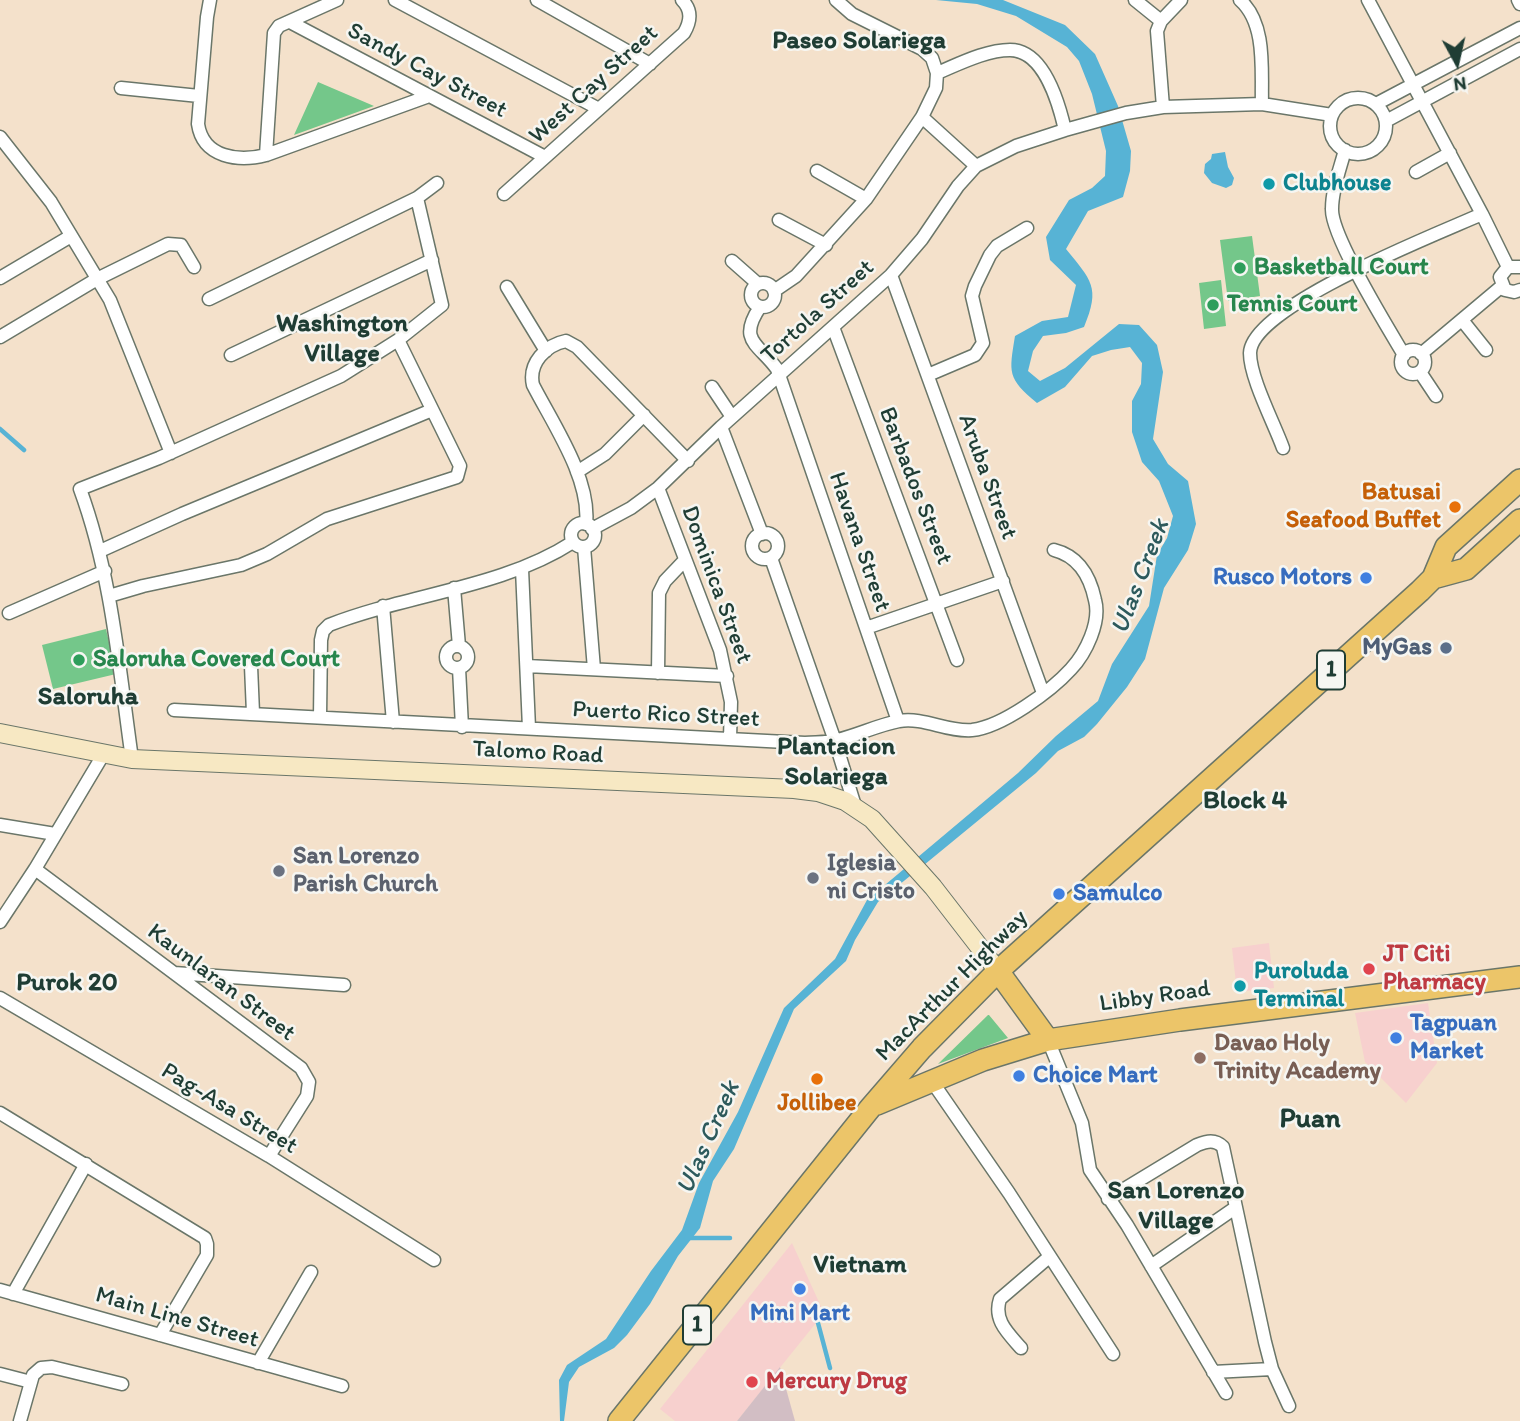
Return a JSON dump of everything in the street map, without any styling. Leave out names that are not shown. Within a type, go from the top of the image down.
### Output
[{"type":"highway","name":"MacArthur Highway","points":[[619,1421],[871,1107],[922,1048],[998,971],[1433,578],[1446,547],[1520,480]]},
{"type":"highway","name":"MacArthur Highway","points":[[1433,578],[1466,569],[1520,520]]},
{"type":"highway","points":[[998,971],[1048,1040]]},
{"type":"highway","name":"Libby Road","points":[[871,1107],[983,1059],[1048,1040],[1180,1020],[1520,977]]},
{"type":"street","points":[[210,0],[198,124],[205,143],[230,158],[248,159],[266,155],[429,96]]},
{"type":"street","points":[[266,155],[274,33],[279,26],[337,0]]},
{"type":"street","points":[[395,0],[599,109]]},
{"type":"street","points":[[537,0],[650,64]]},
{"type":"street","name":"West Cay Street","points":[[504,194],[684,33],[690,22],[690,12],[682,0]]},
{"type":"street","points":[[774,291],[766,283],[758,284],[752,289],[751,296],[754,303],[760,307],[772,303],[774,291],[796,276],[826,245],[866,199],[922,117],[936,88],[937,73],[932,58],[922,49],[852,14],[836,0]]},
{"type":"street","points":[[1135,0],[1161,20]]},
{"type":"street","points":[[1163,107],[1157,31],[1161,20],[1181,0]]},
{"type":"street","points":[[1240,0],[1246,5],[1258,32],[1262,104]]},
{"type":"street","points":[[1368,0],[1482,214],[1514,267],[1501,273],[1502,286],[1509,292],[1520,290]]},
{"type":"street","name":"Sandy Cay Street","points":[[290,22],[545,157]]},
{"type":"street","points":[[1376,104],[1520,28]]},
{"type":"street","points":[[1386,121],[1520,49]]},
{"type":"street","points":[[937,73],[993,52],[1012,50],[1030,56],[1053,90],[1065,130]]},
{"type":"street","points":[[121,88],[199,96]]},
{"type":"street","points":[[1360,98],[1376,104],[1386,121],[1383,138],[1371,150],[1354,153],[1345,150],[1333,139],[1330,123],[1337,107],[1360,98]]},
{"type":"street","name":"Tortola Street","points":[[589,527],[631,508],[658,488],[721,427],[891,275],[922,239],[958,186],[976,166],[1016,146],[1065,130],[1126,113],[1163,107],[1262,104],[1332,115]]},
{"type":"street","points":[[922,117],[976,166]]},
{"type":"street","points":[[0,137],[51,202],[110,300],[171,453]]},
{"type":"street","points":[[1345,150],[1331,211],[1339,236],[1404,355]]},
{"type":"street","points":[[1416,172],[1450,153]]},
{"type":"street","points":[[817,171],[866,199]]},
{"type":"street","points":[[209,299],[417,198],[437,183]]},
{"type":"street","points":[[132,760],[105,571],[80,489],[171,453],[341,376],[398,340],[442,305],[417,198]]},
{"type":"street","points":[[1283,448],[1253,370],[1250,351],[1254,338],[1281,312],[1357,271],[1482,214]]},
{"type":"street","points":[[779,220],[826,245]]},
{"type":"street","points":[[928,375],[975,355],[980,350],[983,343],[972,296],[975,286],[990,255],[998,246],[1027,228]]},
{"type":"street","points":[[0,278],[71,236]]},
{"type":"street","points":[[0,337],[97,279],[172,243],[181,245],[194,267]]},
{"type":"street","points":[[230,355],[432,260]]},
{"type":"street","points":[[732,261],[758,284]]},
{"type":"street","name":"Aruba Street","points":[[891,275],[1043,693]]},
{"type":"street","points":[[1421,354],[1502,286]]},
{"type":"street","points":[[508,287],[546,351]]},
{"type":"street","name":"Havana Street","points":[[760,307],[752,319],[752,343],[774,365],[779,376],[898,721]]},
{"type":"street","points":[[1462,320],[1486,350]]},
{"type":"street","name":"Barbados Street","points":[[833,327],[957,660]]},
{"type":"street","points":[[109,596],[241,565],[267,554],[327,519],[453,480],[461,470],[398,340]]},
{"type":"street","points":[[320,717],[321,640],[323,631],[329,625],[383,606],[522,569],[593,540],[577,472],[533,384],[531,374],[534,363],[546,351],[559,342],[566,341],[577,346],[688,461]]},
{"type":"street","points":[[1415,351],[1421,354],[1424,365],[1420,372],[1412,374],[1404,370],[1401,363],[1404,355],[1415,351]]},
{"type":"street","points":[[1420,372],[1436,396]]},
{"type":"street","points":[[712,387],[732,417]]},
{"type":"street","points":[[100,551],[432,410]]},
{"type":"street","points":[[577,472],[606,454],[644,415]]},
{"type":"street","points":[[721,427],[762,534],[770,534],[777,540],[778,549],[771,558],[855,806]]},
{"type":"street","name":"Dominica Street","points":[[658,488],[720,650],[731,702],[730,739]]},
{"type":"street","points":[[589,527],[578,525],[572,530],[578,545],[594,669]]},
{"type":"street","name":"Puerto Rico Street","points":[[174,710],[805,743],[835,741],[898,721],[918,720],[952,730],[974,730],[992,726],[1043,693],[1072,668],[1085,648],[1097,614],[1096,601],[1081,567],[1068,554],[1054,550]]},
{"type":"street","points":[[658,673],[659,593],[665,581],[685,560]]},
{"type":"street","points":[[522,569],[529,728]]},
{"type":"street","points":[[9,613],[105,571]]},
{"type":"street","points":[[866,628],[1003,581]]},
{"type":"street","points":[[454,588],[458,646],[465,649],[468,655],[467,663],[459,668],[462,727]]},
{"type":"street","points":[[383,606],[393,722]]},
{"type":"street","points":[[251,666],[253,713]]},
{"type":"street","points":[[527,666],[727,676]]},
{"type":"street","name":"Talomo Road","points":[[0,733],[132,760],[794,789],[831,796],[855,806],[873,819],[998,971]]},
{"type":"street","points":[[0,922],[103,755]]},
{"type":"street","points":[[0,825],[55,834]]},
{"type":"street","name":"Kaunlaran Street","points":[[35,869],[301,1068],[310,1088],[269,1156]]},
{"type":"street","points":[[174,973],[344,985]]},
{"type":"street","name":"Pag-Asa Street","points":[[0,998],[269,1156],[434,1260]]},
{"type":"street","points":[[1048,1040],[1082,1123],[1090,1170],[1151,1266],[1226,1394]]},
{"type":"street","points":[[931,1080],[1113,1354]]},
{"type":"street","points":[[0,1113],[201,1234],[207,1244],[207,1255],[160,1335]]},
{"type":"street","points":[[1108,1199],[1197,1145],[1218,1142],[1225,1154],[1272,1369],[1289,1406]]},
{"type":"street","points":[[6,1292],[86,1164]]},
{"type":"street","points":[[1151,1266],[1235,1208]]},
{"type":"street","points":[[1021,1348],[1003,1327],[997,1308],[1006,1293],[1049,1256]]},
{"type":"street","points":[[258,1363],[312,1272]]},
{"type":"street","name":"Main Line Street","points":[[6,1292],[342,1386]]},
{"type":"street","points":[[20,1421],[37,1370],[46,1367],[122,1384]]},
{"type":"street","points":[[1213,1372],[1272,1369]]},
{"type":"street","points":[[0,1374],[31,1382]]},
{"type":"shaded area","points":[[1269,943],[1274,988],[1237,992],[1232,948]]},
{"type":"shaded area","name":"Tagpuan Market","points":[[1428,1003],[1437,1063],[1406,1103],[1365,1062],[1355,1013]]},
{"type":"shaded area","points":[[792,1243],[824,1313],[737,1421],[675,1421],[660,1409]]},
{"type":"shaded area","points":[[780,1367],[795,1421],[737,1421]]},
{"type":"green space","points":[[318,82],[374,106],[294,135]]},
{"type":"green space","name":"Basketball Court","points":[[1252,236],[1260,296],[1228,301],[1220,240]]},
{"type":"green space","name":"Tennis Court","points":[[1221,280],[1226,326],[1204,329],[1199,283]]},
{"type":"green space","name":"Saloruha Covered Court","points":[[106,629],[116,674],[53,689],[42,645]]},
{"type":"green space","points":[[988,1015],[1008,1038],[938,1064]]},
{"type":"water","points":[[936,0],[1003,0],[1065,25],[1095,54],[1118,106],[1131,151],[1130,171],[1123,197],[1088,211],[1066,249],[1091,285],[1092,302],[1084,327],[1043,336],[1033,351],[1028,371],[1040,381],[1065,368],[1119,324],[1139,325],[1157,345],[1163,372],[1153,439],[1168,464],[1188,481],[1196,524],[1188,550],[1164,588],[1145,659],[1127,687],[1084,737],[1058,751],[1036,773],[924,865],[918,857],[1098,701],[1112,664],[1149,606],[1157,555],[1167,538],[1173,516],[1159,481],[1142,462],[1132,432],[1132,401],[1141,384],[1142,363],[1130,347],[1092,356],[1065,387],[1037,403],[1020,387],[1012,374],[1015,336],[1042,321],[1068,317],[1076,285],[1050,260],[1046,237],[1069,200],[1092,188],[1105,176],[1106,151],[1092,94],[1079,61],[1067,47],[1016,16],[977,4]]},
{"type":"water","points":[[1225,152],[1234,178],[1232,185],[1226,188],[1212,183],[1204,173],[1205,164],[1212,154]]},
{"type":"water","points":[[904,869],[910,876],[878,902],[855,940],[846,961],[794,1009],[734,1149],[713,1181],[700,1228],[678,1256],[650,1304],[627,1335],[614,1348],[579,1367],[569,1382],[564,1421],[560,1421],[559,1380],[567,1365],[606,1339],[682,1230],[699,1183],[738,1112],[784,1008],[835,959],[867,900]]},
{"type":"waterway","points":[[0,429],[24,450]]},
{"type":"waterway","points":[[686,1238],[730,1238]]},
{"type":"waterway","points":[[818,1323],[830,1368]]},
{"type":"place","name":"Clubhouse","points":[[1269,184]]},
{"type":"place","name":"Basketball Court","points":[[1240,268]]},
{"type":"place","name":"Tennis Court","points":[[1213,305]]},
{"type":"place","name":"Batusai Seafood Buffet","points":[[1455,507]]},
{"type":"place","name":"Rusco Motors","points":[[1366,578]]},
{"type":"place","name":"MyGas","points":[[1446,648]]},
{"type":"place","name":"Saloruha Covered Court","points":[[79,660]]},
{"type":"place","name":"San Lorenzo Parish Church","points":[[279,871]]},
{"type":"place","name":"Iglesia ni Cristo","points":[[813,878]]},
{"type":"place","name":"Samulco","points":[[1059,894]]},
{"type":"place","name":"JT Citi Pharmacy","points":[[1369,969]]},
{"type":"place","name":"Puroluda Terminal","points":[[1240,986]]},
{"type":"place","name":"Tagpuan Market","points":[[1396,1038]]},
{"type":"place","name":"Davao Holy Trinity Academy","points":[[1200,1058]]},
{"type":"place","name":"Choice Mart","points":[[1019,1076]]},
{"type":"place","name":"Jollibee","points":[[817,1079]]},
{"type":"place","name":"Mini Mart","points":[[800,1289]]},
{"type":"place","name":"Mercury Drug","points":[[752,1382]]},
{"type":"district","name":"Paseo Solariega","points":[[859,41]]},
{"type":"district","name":"Washington Village","points":[[342,339]]},
{"type":"district","name":"Saloruha","points":[[88,697]]},
{"type":"district","name":"Plantacion Solariega","points":[[836,762]]},
{"type":"district","name":"Block 4","points":[[1245,801]]},
{"type":"district","name":"Purok 20","points":[[67,983]]},
{"type":"district","name":"Puan","points":[[1310,1120]]},
{"type":"district","name":"San Lorenzo Village","points":[[1176,1206]]},
{"type":"district","name":"Vietnam","points":[[860,1265]]},
{"type":"water label","name":"Ulas Creek","points":[[1141,577]]},
{"type":"water label","name":"Ulas Creek","points":[[709,1138]]}]
